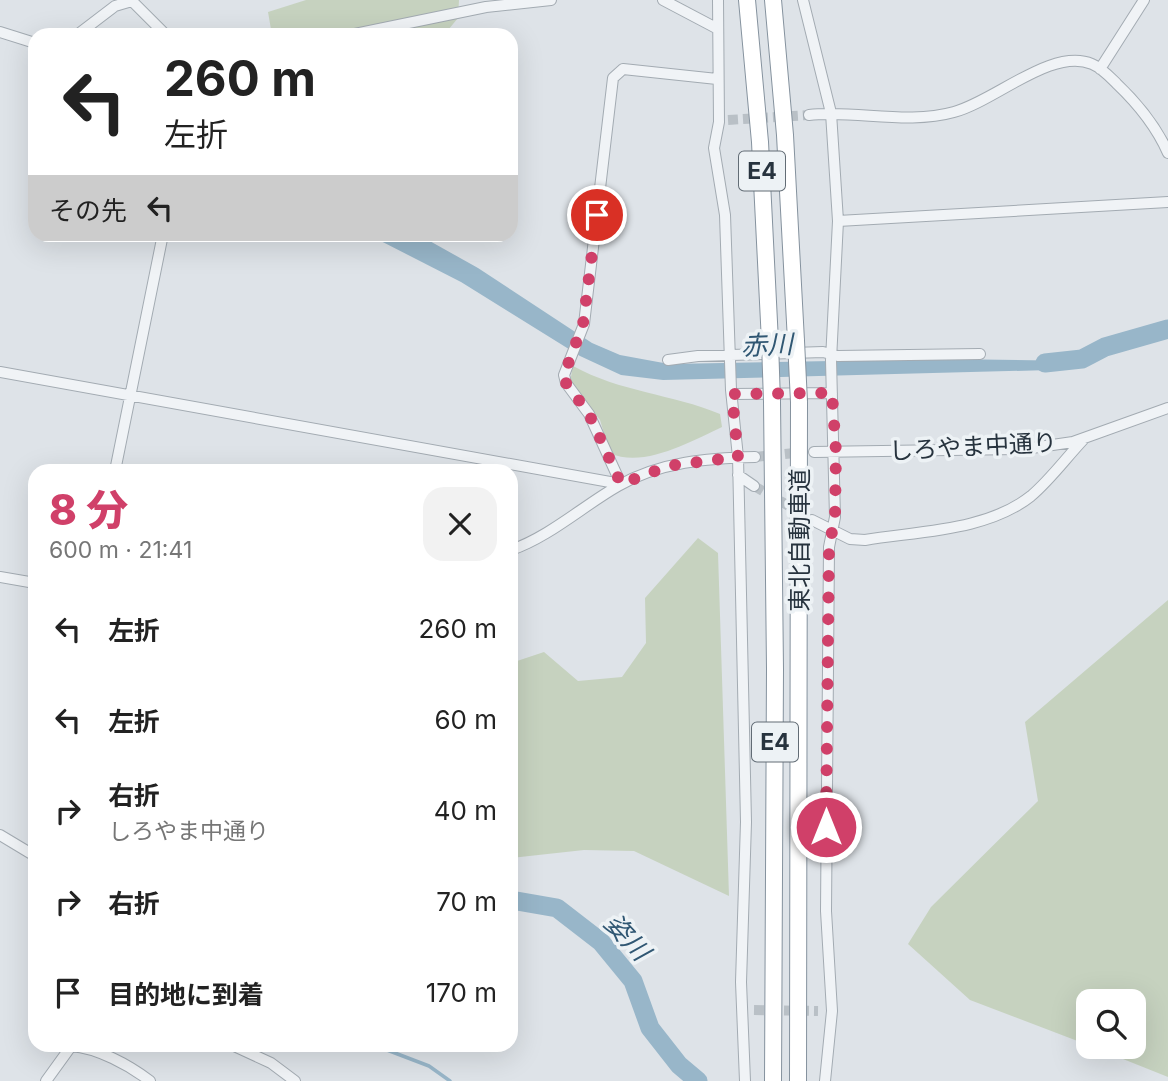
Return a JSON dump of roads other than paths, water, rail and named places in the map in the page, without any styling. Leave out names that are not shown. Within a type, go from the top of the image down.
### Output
[{"type":"highway","name":"東北自動車道","points":[[747,0],[760,142],[771,342],[775,669],[773,1081]]},
{"type":"highway","name":"東北自動車道","points":[[773,0],[785,135],[799,402],[798,1081]]},
{"type":"street","points":[[385,28],[486,7],[551,0]]},
{"type":"street","points":[[663,0],[719,29]]},
{"type":"street","points":[[718,0],[717,79],[723,121],[714,148],[725,215],[730,356],[738,457],[746,822],[742,1010],[745,1081]]},
{"type":"street","points":[[803,0],[831,113],[838,221],[832,357],[836,452],[835,517],[831,529],[826,911],[832,1011],[825,1081]]},
{"type":"street","points":[[1100,69],[1144,0]]},
{"type":"street","points":[[86,28],[115,6],[133,1],[159,28]]},
{"type":"street","points":[[0,32],[28,41]]},
{"type":"street","points":[[809,116],[831,113],[914,116],[952,113],[981,103],[1063,60],[1092,63],[1100,69],[1135,101],[1168,153]]},
{"type":"street","points":[[621,484],[589,414],[566,383],[564,375],[583,324],[613,78],[618,70],[623,68],[717,79]]},
{"type":"street","points":[[838,221],[1168,202]]},
{"type":"street","points":[[116,464],[161,242]]},
{"type":"street","points":[[668,360],[730,356],[980,354]]},
{"type":"street","points":[[0,372],[509,464]]},
{"type":"street","points":[[732,392],[832,393]]},
{"type":"street","name":"しろやま中通り","points":[[814,452],[1025,449],[1085,438],[1168,408]]},
{"type":"street","points":[[812,520],[850,539],[865,540],[987,519],[1007,512],[1033,494],[1085,438]]},
{"type":"street","points":[[518,546],[621,484],[676,464],[754,457]]},
{"type":"street","points":[[518,466],[621,484]]},
{"type":"street","points":[[738,475],[754,486]]},
{"type":"street","points":[[0,577],[28,582]]},
{"type":"street","points":[[0,835],[28,852]]},
{"type":"street","points":[[742,1010],[754,1010]]},
{"type":"street","points":[[818,1011],[832,1011]]},
{"type":"street","points":[[46,1081],[66,1052]]},
{"type":"street","points":[[95,1052],[134,1069],[150,1081]]},
{"type":"street","points":[[247,1052],[271,1063],[295,1081]]},
{"type":"water","points":[[383,242],[432,242],[478,268],[592,343],[620,355],[669,364],[945,359],[1078,361],[1050,370],[663,380],[621,375],[580,356],[461,282]]},
{"type":"waterway","name":"赤川","points":[[1045,363],[1082,359],[1105,347],[1168,329]]},
{"type":"waterway","name":"姿川","points":[[518,901],[557,908],[601,942],[633,981],[650,1028],[679,1065],[698,1081]]},
{"type":"waterway","points":[[392,1052],[429,1066],[450,1081]]},
{"type":"tunnel","points":[[728,120],[809,115]]},
{"type":"tunnel","points":[[755,457],[804,452]]},
{"type":"tunnel","points":[[754,486],[801,513]]},
{"type":"tunnel","points":[[754,1010],[818,1011]]}]
